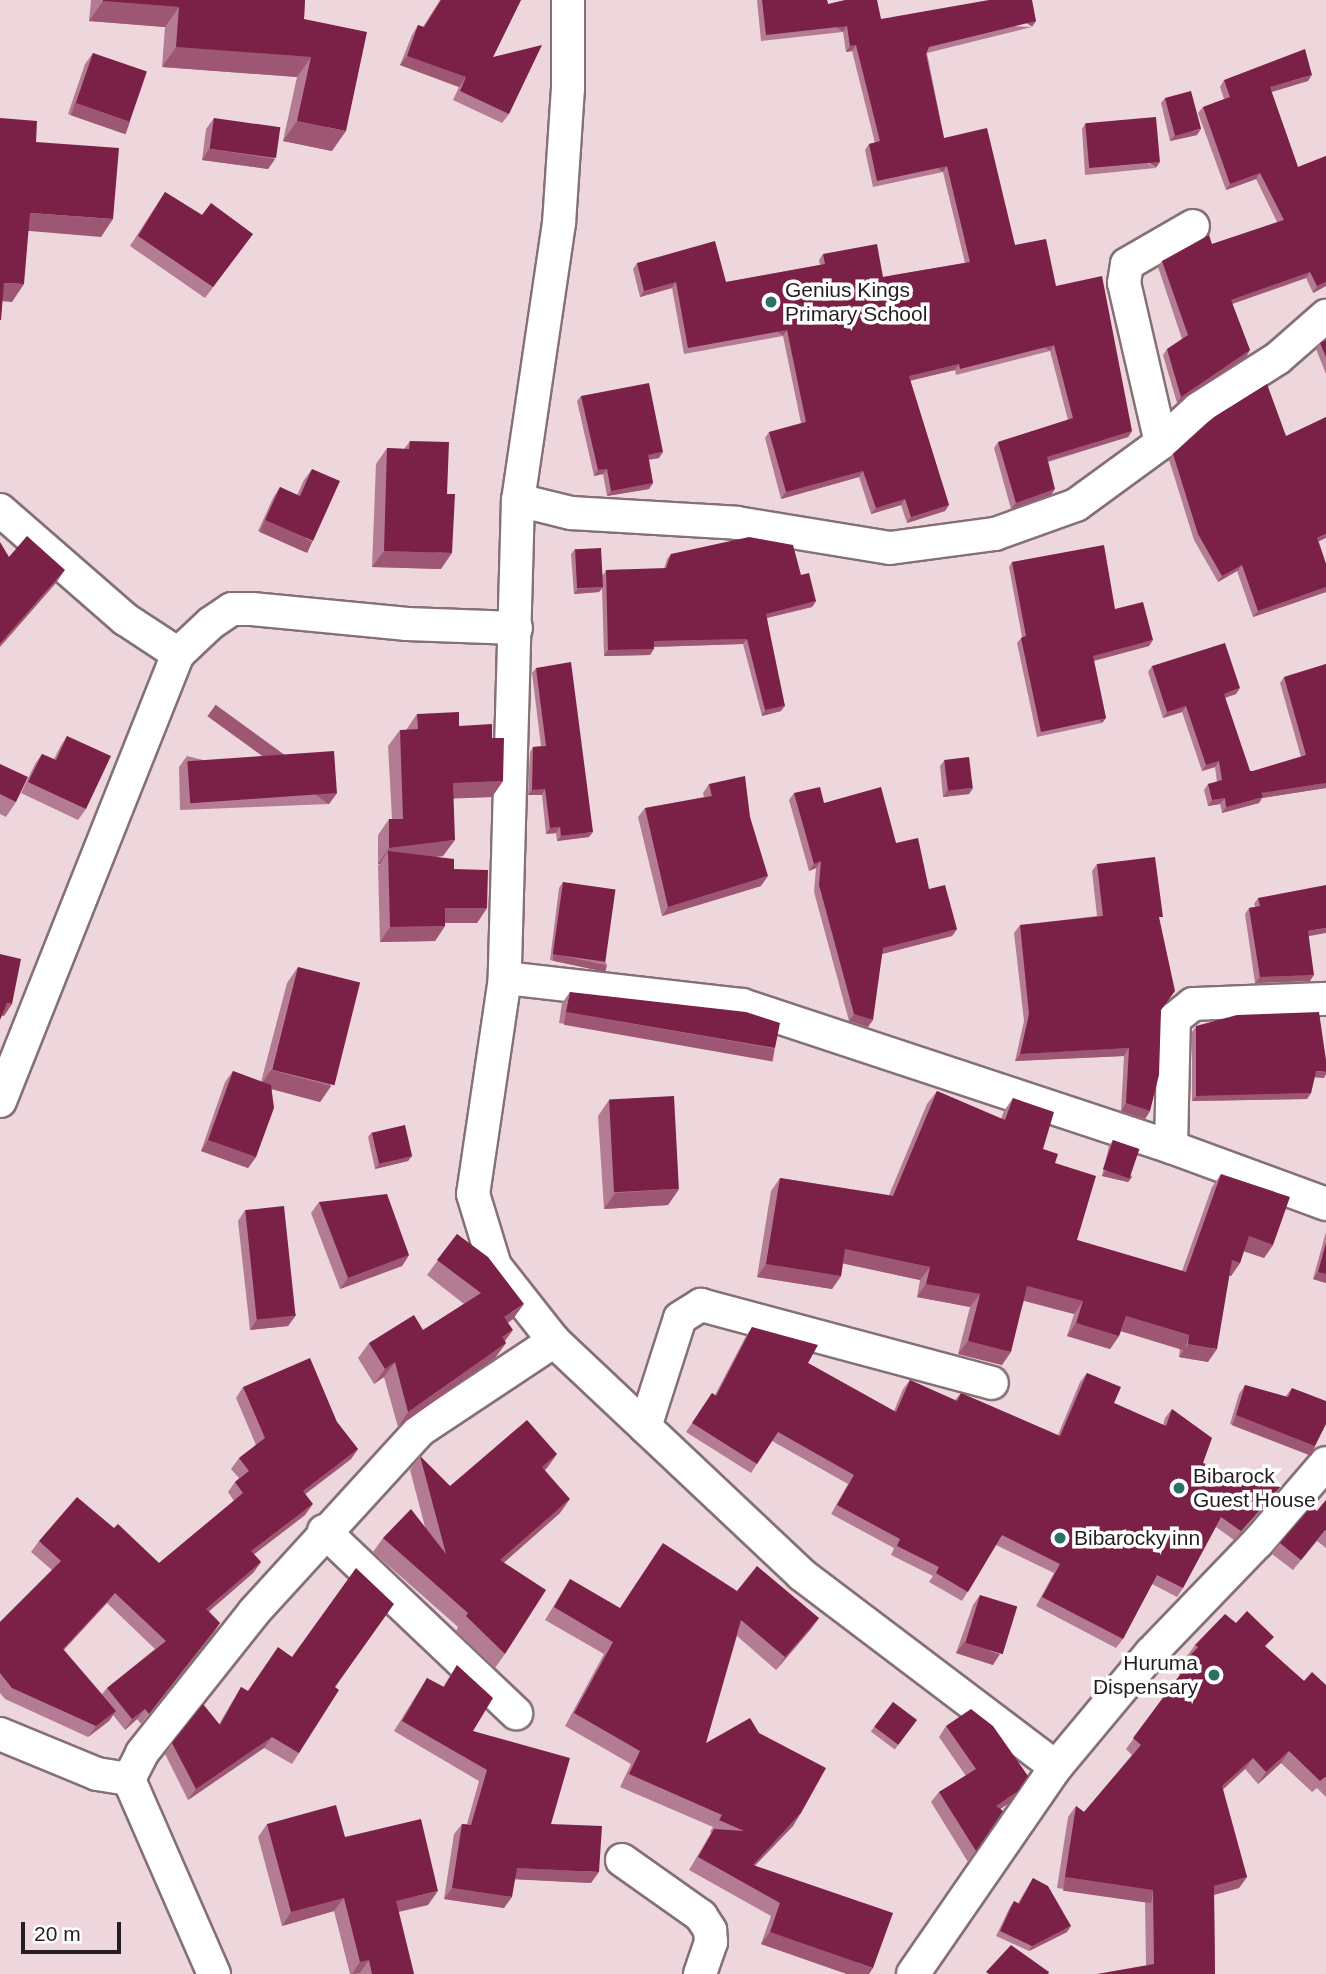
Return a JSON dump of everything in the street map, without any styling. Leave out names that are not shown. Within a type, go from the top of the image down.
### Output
[{"type":"street","points":[[568,0],[568,88],[559,223],[519,500],[505,978],[473,1194],[495,1266],[554,1341],[802,1575],[1056,1768]]},
{"type":"street","points":[[1161,443],[1124,283],[1127,264],[1193,226]]},
{"type":"street","points":[[519,500],[571,513],[737,523],[890,548],[995,534],[1076,505],[1161,443],[1198,409],[1278,358],[1326,316]]},
{"type":"street","points":[[0,510],[125,619],[178,654]]},
{"type":"street","points":[[0,1101],[178,654],[232,609],[516,628]]},
{"type":"street","points":[[505,978],[742,1005],[1171,1147],[1326,1204]]},
{"type":"street","points":[[1171,1147],[1174,1019],[1193,1004],[1326,999]]},
{"type":"street","points":[[646,1427],[680,1318],[701,1305],[992,1383]]},
{"type":"street","points":[[129,1779],[142,1753],[324,1531],[420,1430],[554,1341]]},
{"type":"street","points":[[913,1974],[1056,1768],[1151,1653],[1258,1542],[1326,1463]]},
{"type":"street","points":[[324,1531],[516,1713]]},
{"type":"street","points":[[0,1734],[97,1774],[129,1779]]},
{"type":"street","points":[[129,1779],[214,1974]]},
{"type":"street","points":[[622,1860],[701,1916],[710,1930],[711,1942],[700,1974]]},
{"type":"building","points":[[103,0],[305,0],[304,19],[367,32],[346,131],[297,121],[311,57],[176,47],[179,7]]},
{"type":"building","points":[[441,0],[521,0],[493,57],[542,45],[509,114],[460,91],[466,77],[407,56],[418,25],[424,27]]},
{"type":"building","points":[[762,0],[827,0],[828,4],[845,0],[877,0],[881,19],[989,0],[1032,0],[1036,21],[929,47],[926,54],[944,138],[987,128],[1015,245],[1046,239],[1056,286],[1102,276],[1132,431],[1047,457],[1055,489],[1016,503],[998,442],[1073,418],[1054,345],[960,369],[959,364],[909,376],[949,505],[911,517],[905,499],[876,508],[863,471],[786,492],[769,432],[806,422],[787,330],[688,348],[676,282],[644,291],[637,263],[715,241],[726,282],[825,264],[823,254],[877,244],[883,277],[970,262],[947,166],[877,181],[869,144],[880,141],[856,45],[850,46],[847,26],[766,35]]},
{"type":"building","points":[[1305,49],[1312,75],[1270,87],[1298,167],[1326,156],[1326,282],[1317,286],[1310,272],[1231,300],[1250,350],[1181,397],[1167,349],[1188,335],[1162,261],[1209,235],[1212,244],[1284,220],[1260,173],[1230,184],[1203,107],[1230,97],[1224,80]]},
{"type":"building","points":[[93,53],[147,72],[130,122],[76,103]]},
{"type":"building","points":[[1191,91],[1201,129],[1175,136],[1165,98]]},
{"type":"building","points":[[1156,117],[1160,162],[1089,168],[1085,123]]},
{"type":"building","points":[[0,118],[37,121],[36,142],[119,148],[113,219],[30,213],[24,284],[4,283],[1,320],[0,320]]},
{"type":"building","points":[[214,118],[280,127],[276,158],[210,149]]},
{"type":"building","points":[[165,192],[202,215],[211,203],[253,234],[213,287],[138,236]]},
{"type":"building","points":[[1326,340],[1326,357],[1320,343]]},
{"type":"building","points":[[649,383],[663,452],[648,455],[653,483],[611,491],[607,469],[598,470],[581,396]]},
{"type":"building","points":[[1267,384],[1286,436],[1326,417],[1326,534],[1317,538],[1326,564],[1326,587],[1258,611],[1242,565],[1222,576],[1198,534],[1173,454],[1214,417]]},
{"type":"building","points":[[410,441],[449,442],[447,494],[455,494],[452,553],[384,551],[387,448],[409,449]]},
{"type":"building","points":[[312,469],[340,481],[313,541],[265,520],[280,487],[300,496]]},
{"type":"building","points":[[27,536],[65,570],[0,644],[0,542],[9,557]]},
{"type":"building","points":[[749,537],[793,545],[801,575],[809,573],[816,601],[766,614],[785,706],[765,710],[747,639],[654,641],[654,649],[608,650],[606,570],[666,568],[671,554]]},
{"type":"building","points":[[1104,545],[1115,609],[1143,602],[1153,640],[1093,656],[1106,718],[1041,732],[1021,638],[1026,636],[1012,562]]},
{"type":"building","points":[[601,548],[603,587],[577,588],[575,549]]},
{"type":"building","points":[[1225,643],[1240,688],[1224,694],[1250,771],[1306,755],[1284,677],[1326,664],[1326,783],[1261,793],[1263,797],[1226,807],[1225,798],[1212,800],[1208,784],[1222,780],[1219,761],[1206,765],[1186,706],[1167,712],[1152,666]]},
{"type":"building","points":[[571,662],[593,832],[561,836],[560,827],[550,828],[545,789],[532,790],[533,747],[546,746],[536,668]]},
{"type":"building","points":[[459,712],[459,726],[492,724],[492,738],[504,738],[503,781],[453,783],[455,840],[389,848],[389,819],[403,819],[400,730],[418,729],[417,714]]},
{"type":"building","points":[[67,736],[111,756],[86,809],[28,782],[42,754],[56,760]]},
{"type":"building","points":[[334,751],[337,793],[190,803],[187,761]]},
{"type":"building","points":[[969,757],[973,788],[948,791],[944,760]]},
{"type":"building","points":[[0,764],[28,777],[16,802],[0,794]]},
{"type":"building","points":[[745,776],[750,817],[768,876],[668,907],[645,808],[712,796],[709,784]]},
{"type":"building","points":[[820,787],[824,803],[881,787],[896,843],[918,838],[929,889],[945,885],[957,929],[883,948],[873,1020],[854,1014],[819,885],[821,861],[814,864],[794,793]]},
{"type":"building","points":[[388,851],[454,859],[454,869],[488,870],[487,908],[445,908],[445,926],[390,927]]},
{"type":"building","points":[[1155,857],[1163,917],[1159,917],[1175,991],[1161,1010],[1159,1075],[1150,1111],[1126,1103],[1129,1048],[1020,1054],[1029,1014],[1020,925],[1103,916],[1097,864]]},
{"type":"building","points":[[563,882],[615,889],[605,962],[553,954]]},
{"type":"building","points":[[1326,885],[1326,928],[1308,931],[1314,975],[1260,977],[1249,908],[1260,906],[1258,898]]},
{"type":"building","points":[[0,954],[21,959],[12,1004],[7,1003],[0,1020]]},
{"type":"building","points":[[298,967],[360,982],[334,1085],[272,1070]]},
{"type":"building","points":[[570,992],[746,1012],[780,1023],[775,1048],[566,1012]]},
{"type":"building","points":[[1319,1012],[1326,1072],[1316,1071],[1311,1093],[1196,1096],[1196,1026],[1237,1015]]},
{"type":"building","points":[[233,1071],[271,1085],[274,1108],[256,1157],[208,1140]]},
{"type":"building","points":[[937,1091],[1005,1120],[1013,1098],[1054,1112],[1043,1149],[1058,1154],[1055,1163],[1096,1176],[1077,1240],[1186,1272],[1221,1174],[1290,1197],[1273,1245],[1249,1236],[1240,1263],[1232,1260],[1217,1349],[1188,1344],[1189,1335],[1126,1316],[1119,1336],[1076,1323],[1083,1301],[1027,1286],[1011,1352],[968,1341],[980,1294],[926,1284],[930,1267],[845,1249],[841,1276],[766,1264],[780,1178],[893,1196]]},
{"type":"building","points":[[674,1096],[679,1189],[614,1192],[609,1099]]},
{"type":"building","points":[[405,1125],[412,1156],[379,1164],[372,1133]]},
{"type":"building","points":[[1113,1140],[1139,1149],[1129,1178],[1103,1169]]},
{"type":"building","points":[[387,1194],[409,1255],[348,1278],[319,1202]]},
{"type":"building","points":[[284,1206],[295,1315],[257,1319],[245,1210]]},
{"type":"building","points":[[457,1234],[488,1257],[524,1304],[504,1317],[513,1330],[502,1337],[506,1343],[408,1412],[395,1362],[385,1369],[369,1343],[414,1315],[423,1330],[481,1293],[437,1260]]},
{"type":"building","points":[[1326,1243],[1326,1274],[1318,1272]]},
{"type":"building","points":[[752,1327],[818,1345],[808,1363],[896,1412],[910,1380],[957,1401],[961,1393],[1060,1436],[1087,1373],[1121,1387],[1114,1403],[1166,1426],[1172,1409],[1212,1438],[1203,1463],[1253,1486],[1262,1474],[1280,1487],[1241,1531],[1221,1517],[1183,1588],[1157,1575],[1123,1639],[1042,1597],[1060,1564],[1002,1535],[968,1592],[936,1573],[939,1567],[897,1546],[900,1539],[837,1505],[854,1475],[778,1432],[757,1464],[692,1423],[712,1393],[716,1396]]},
{"type":"building","points":[[310,1358],[337,1422],[358,1449],[303,1491],[313,1504],[251,1551],[261,1562],[206,1609],[220,1623],[149,1714],[145,1709],[132,1719],[107,1688],[166,1641],[115,1593],[63,1649],[116,1711],[96,1726],[12,1688],[0,1673],[0,1622],[61,1561],[39,1541],[77,1497],[114,1528],[118,1524],[159,1563],[243,1493],[235,1482],[249,1471],[239,1458],[265,1438],[243,1387]]},
{"type":"building","points":[[1245,1385],[1288,1397],[1292,1388],[1326,1401],[1326,1424],[1315,1446],[1236,1415]]},
{"type":"building","points":[[527,1420],[557,1454],[542,1467],[570,1499],[500,1560],[546,1590],[505,1654],[466,1616],[468,1613],[383,1538],[411,1509],[446,1554],[420,1456],[450,1486]]},
{"type":"building","points":[[1326,1500],[1326,1531],[1301,1560],[1280,1543],[1311,1507],[1317,1511]]},
{"type":"building","points":[[663,1543],[737,1591],[757,1566],[819,1618],[785,1657],[741,1620],[706,1743],[750,1718],[759,1733],[826,1768],[801,1813],[753,1865],[893,1913],[873,1968],[770,1932],[780,1903],[698,1857],[714,1829],[744,1831],[719,1820],[722,1815],[629,1774],[640,1751],[574,1713],[613,1642],[554,1607],[570,1579],[620,1608]]},
{"type":"building","points":[[356,1568],[394,1604],[335,1687],[339,1690],[299,1753],[272,1737],[196,1789],[172,1743],[203,1704],[220,1725],[241,1687],[248,1691],[278,1647],[292,1657]]},
{"type":"building","points":[[980,1595],[1017,1606],[1003,1654],[965,1643]]},
{"type":"building","points":[[1247,1611],[1274,1637],[1265,1646],[1304,1681],[1312,1672],[1326,1685],[1326,1778],[1320,1781],[1289,1751],[1266,1772],[1253,1758],[1222,1786],[1247,1877],[1214,1886],[1215,1974],[1097,1974],[1154,1964],[1153,1890],[1065,1877],[1076,1806],[1084,1812],[1141,1745],[1133,1738],[1188,1664],[1185,1661],[1198,1647],[1195,1645],[1225,1614],[1236,1623]]},
{"type":"building","points":[[457,1665],[493,1698],[473,1731],[570,1758],[551,1824],[602,1826],[599,1872],[517,1868],[512,1897],[452,1888],[462,1824],[471,1825],[487,1770],[402,1721],[427,1678],[444,1687]]},
{"type":"building","points":[[893,1702],[917,1720],[898,1745],[874,1727]]},
{"type":"building","points":[[971,1709],[993,1726],[1028,1776],[1017,1792],[996,1806],[1003,1811],[976,1851],[939,1792],[976,1769],[946,1726]]},
{"type":"building","points":[[336,1805],[345,1837],[421,1819],[438,1891],[396,1901],[414,1974],[372,1974],[369,1960],[360,1962],[344,1898],[291,1912],[267,1824]]},
{"type":"building","points":[[1033,1878],[1048,1886],[1071,1926],[1032,1946],[1000,1931],[1014,1901],[1019,1904]]},
{"type":"building","points":[[1011,1945],[1049,1972],[1048,1974],[986,1972]]},
{"type":"place","name":"Genius Kings Primary School","points":[[771,302]]},
{"type":"place","name":"Bibarock Guest House","points":[[1179,1488]]},
{"type":"place","name":"Bibarocky inn","points":[[1060,1538]]},
{"type":"place","name":"Huruma Dispensary","points":[[1214,1675]]}]
